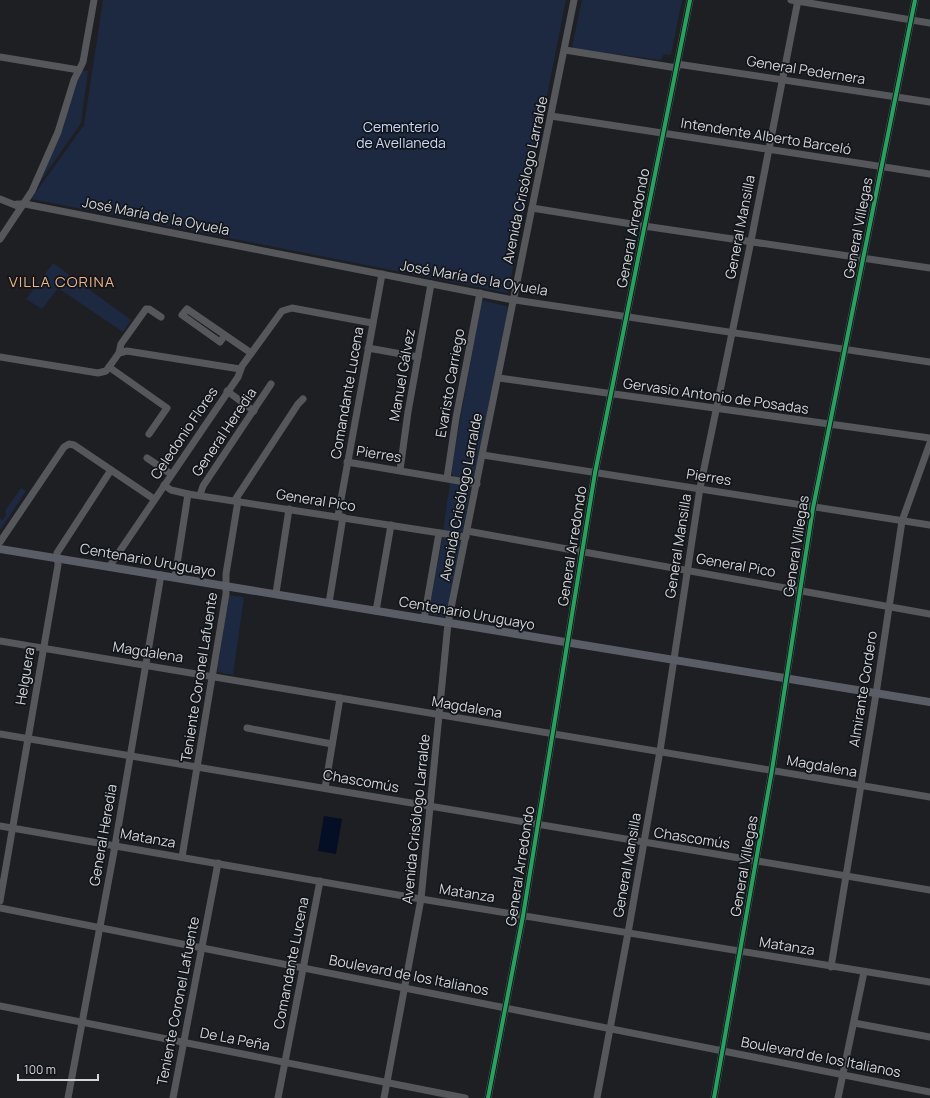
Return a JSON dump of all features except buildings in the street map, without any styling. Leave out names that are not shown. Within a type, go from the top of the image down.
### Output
[{"type":"main road","name":"Centenario Uruguayo","points":[[0,549],[276,593],[674,661],[930,702]]},
{"type":"street","points":[[0,239],[21,205],[53,144],[72,86],[83,62],[94,0]]},
{"type":"street","name":"Avenida Crisólogo Larralde","points":[[384,1098],[422,899],[424,863],[431,806],[448,623],[499,378],[574,0]]},
{"type":"street","name":"General Arredondo","points":[[488,1098],[523,916],[595,473],[690,0]]},
{"type":"street","points":[[796,0],[930,23]]},
{"type":"street","name":"General Mansilla","points":[[597,1098],[660,751],[700,488],[751,241],[796,0]]},
{"type":"street","name":"General Villegas","points":[[714,1098],[772,770],[813,508],[915,0]]},
{"type":"street","name":"General Pedernera","points":[[565,50],[930,102]]},
{"type":"street","points":[[0,57],[79,70]]},
{"type":"street","name":"Intendente Alberto Barceló","points":[[551,116],[930,174]]},
{"type":"street","name":"José María de la Oyuela","points":[[0,199],[21,205],[513,302],[627,317],[930,362]]},
{"type":"street","points":[[532,208],[930,268]]},
{"type":"street","name":"Comandante Lucena","points":[[329,602],[347,462],[381,276]]},
{"type":"street","name":"Manuel Gálvez","points":[[400,470],[431,286]]},
{"type":"street","name":"Evaristo Carriego","points":[[447,478],[456,418],[479,296]]},
{"type":"street","points":[[0,357],[98,373],[106,371],[109,368],[119,353],[121,344],[146,309],[149,308],[161,317]]},
{"type":"street","name":"Celedonio Flores","points":[[109,567],[238,377],[240,369],[279,314],[286,309],[292,308],[372,323]]},
{"type":"street","points":[[225,335],[220,342],[182,315],[187,309],[225,335],[251,353]]},
{"type":"street","points":[[368,348],[418,357]]},
{"type":"street","points":[[119,353],[128,351],[240,369]]},
{"type":"street","points":[[109,368],[167,408],[149,434]]},
{"type":"street","name":"Gervasio Antonio de Posadas","points":[[499,378],[930,438]]},
{"type":"street","name":"General Heredia","points":[[200,495],[202,486],[271,384]]},
{"type":"street","points":[[228,392],[254,411]]},
{"type":"street","name":"Teniente Coronel Lafuente","points":[[182,857],[213,676],[237,500],[290,416],[303,399]]},
{"type":"street","name":"Almirante Cordero","points":[[831,967],[876,694],[902,521],[930,443]]},
{"type":"street","points":[[0,542],[64,448],[69,444],[74,445],[154,499]]},
{"type":"street","name":"Pierres","points":[[483,456],[700,488],[813,508],[930,525]]},
{"type":"street","points":[[147,458],[171,474]]},
{"type":"street","name":"Pierres","points":[[347,462],[477,484]]},
{"type":"street","name":"Helguera","points":[[0,901],[58,565],[58,549],[111,470]]},
{"type":"street","name":"General Pico","points":[[164,485],[171,490],[188,494],[237,500],[439,533],[466,534],[582,551],[930,614]]},
{"type":"street","name":"General Heredia","points":[[175,577],[188,494]]},
{"type":"street","points":[[276,593],[289,509]]},
{"type":"street","points":[[376,611],[391,525]]},
{"type":"street","points":[[424,619],[439,533]]},
{"type":"street","name":"General Heredia","points":[[68,1098],[115,846],[161,575]]},
{"type":"street","name":"Magdalena","points":[[0,641],[213,676],[552,735],[660,751],[861,786],[930,796]]},
{"type":"street","points":[[325,788],[340,698]]},
{"type":"street","points":[[247,728],[332,744]]},
{"type":"street","name":"Chascomús","points":[[0,734],[930,890]]},
{"type":"street","name":"Matanza","points":[[0,826],[523,916],[930,982]]},
{"type":"street","name":"Teniente Coronel Lafuente","points":[[173,1098],[218,863]]},
{"type":"street","name":"Comandante Lucena","points":[[278,1098],[302,967],[320,881]]},
{"type":"street","name":"Boulevard de los Italianos","points":[[0,908],[930,1092]]},
{"type":"street","points":[[838,1098],[864,972]]},
{"type":"street","name":"De La Peña","points":[[0,1006],[465,1098]]},
{"type":"street","points":[[854,1023],[930,1037]]},
{"type":"green space","name":"Cementerio de Avellaneda","points":[[103,0],[566,0],[508,293],[31,199],[84,125]]},
{"type":"green space","points":[[582,0],[682,0],[671,55],[664,54],[661,60],[574,49],[572,46]]},
{"type":"green space","points":[[82,70],[88,71],[81,123],[37,186],[63,129],[75,84]]},
{"type":"green space","points":[[53,263],[131,320],[123,332],[58,288],[42,309],[26,299]]},
{"type":"green space","points":[[484,301],[506,306],[508,309],[474,476],[470,479],[454,477],[451,472],[481,302]]},
{"type":"green space","points":[[450,482],[470,486],[471,488],[463,530],[460,533],[443,532]]},
{"type":"green space","points":[[21,488],[26,491],[0,530],[0,519],[3,520],[6,515],[5,511]]},
{"type":"green space","points":[[443,536],[458,539],[461,542],[447,614],[443,617],[430,614],[428,612]]},
{"type":"green space","points":[[229,595],[244,597],[233,675],[217,672]]},
{"type":"shaded area","points":[[324,816],[342,819],[336,854],[318,851]]},
{"type":"cycle path","points":[[488,1098],[523,916],[595,473],[690,0]]},
{"type":"cycle path","points":[[714,1098],[772,770],[813,508],[915,0]]},
{"type":"district","name":"VILLA CORINA","points":[[62,282]]}]
